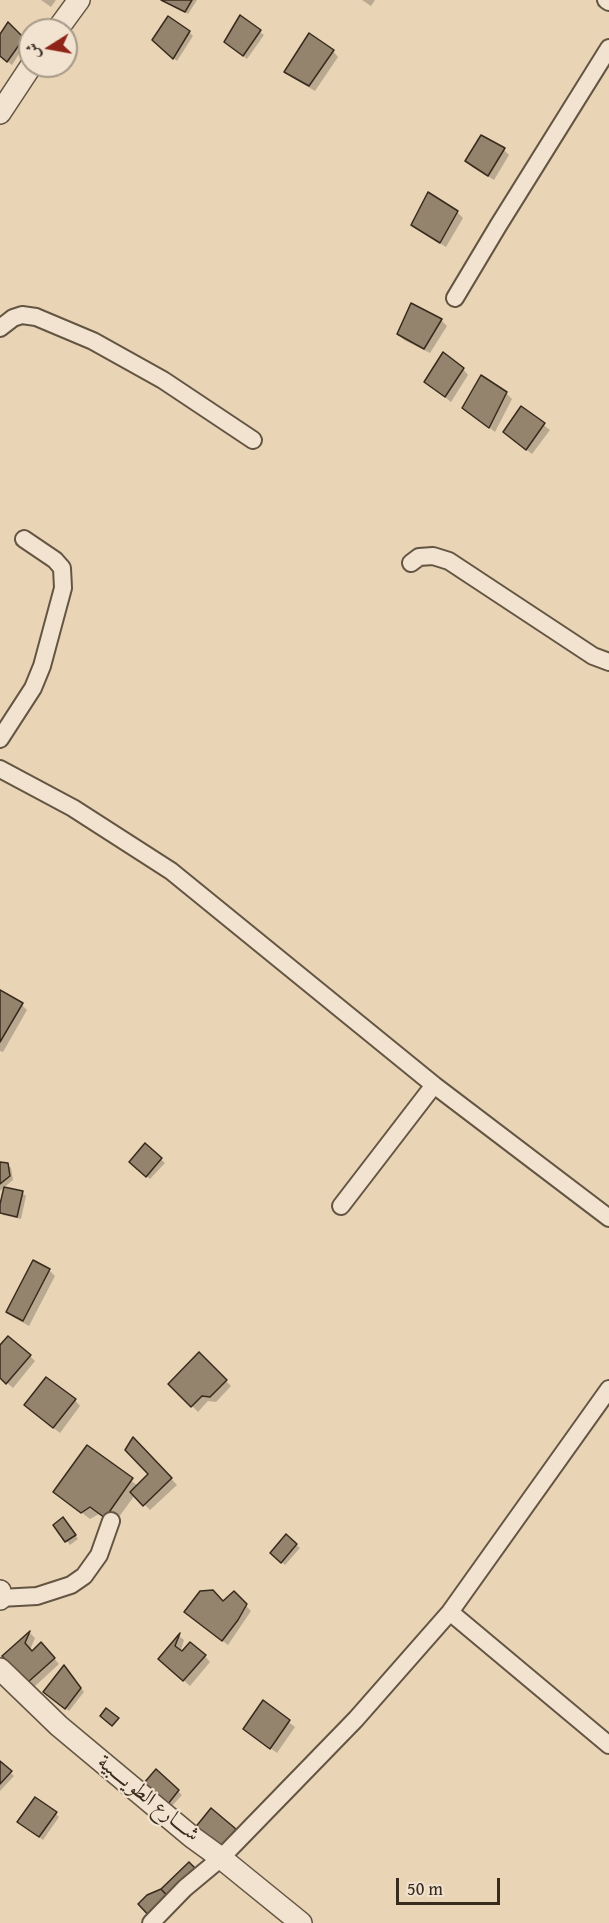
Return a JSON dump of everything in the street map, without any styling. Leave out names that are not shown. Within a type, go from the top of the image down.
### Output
[{"type":"street","points":[[66,18],[79,0]]},
{"type":"street","points":[[455,298],[609,48]]},
{"type":"street","points":[[0,113],[23,78]]},
{"type":"street","points":[[0,328],[13,318],[22,315],[36,317],[93,341],[163,380],[253,440]]},
{"type":"street","points":[[0,739],[33,688],[42,666],[63,588],[62,568],[55,560],[24,539]]},
{"type":"street","points":[[411,563],[419,557],[433,556],[449,561],[593,656],[609,662]]},
{"type":"street","points":[[0,769],[73,808],[171,871],[434,1085],[609,1218]]},
{"type":"street","points":[[341,1206],[434,1085]]},
{"type":"street","points":[[151,1923],[184,1888],[221,1858],[356,1719],[450,1612],[607,1398]]},
{"type":"street","points":[[0,1592],[0,1598],[37,1596],[71,1585],[84,1576],[99,1555],[111,1521]]},
{"type":"street","points":[[450,1612],[609,1745]]},
{"type":"street","name":"شــــارع الطويــــبية","points":[[0,1669],[59,1726],[192,1837],[301,1923]]},
{"type":"building","points":[[161,0],[192,0],[185,12]]},
{"type":"building","points":[[240,15],[261,30],[243,56],[224,42]]},
{"type":"building","points":[[168,16],[190,31],[173,59],[152,40]]},
{"type":"building","points":[[8,22],[18,32],[18,46],[7,62],[0,56],[0,34]]},
{"type":"building","points":[[309,33],[334,50],[309,86],[284,72]]},
{"type":"building","points":[[481,135],[505,148],[488,176],[465,161]]},
{"type":"building","points":[[428,192],[458,211],[440,243],[411,225]]},
{"type":"building","points":[[411,303],[442,319],[424,349],[397,334]]},
{"type":"building","points":[[443,352],[464,368],[445,397],[424,382]]},
{"type":"building","points":[[481,375],[507,392],[489,428],[462,408]]},
{"type":"building","points":[[521,406],[545,423],[526,450],[503,432]]},
{"type":"building","points":[[0,990],[23,1003],[0,1042]]},
{"type":"building","points":[[145,1143],[162,1158],[146,1177],[129,1162]]},
{"type":"building","points":[[0,1162],[8,1163],[10,1176],[0,1184]]},
{"type":"building","points":[[4,1187],[23,1191],[17,1217],[0,1213]]},
{"type":"building","points":[[33,1260],[50,1269],[23,1321],[6,1312]]},
{"type":"building","points":[[8,1336],[31,1355],[6,1384],[0,1378],[0,1345]]},
{"type":"building","points":[[199,1352],[227,1380],[210,1397],[202,1396],[191,1407],[168,1384]]},
{"type":"building","points":[[46,1377],[76,1399],[53,1428],[24,1405]]},
{"type":"building","points":[[133,1437],[172,1478],[143,1506],[130,1492],[148,1474],[125,1450]]},
{"type":"building","points":[[87,1445],[133,1478],[105,1518],[90,1507],[81,1513],[53,1492]]},
{"type":"building","points":[[63,1517],[76,1535],[65,1542],[53,1525]]},
{"type":"building","points":[[286,1534],[297,1544],[281,1563],[270,1553]]},
{"type":"building","points":[[213,1590],[223,1601],[234,1591],[247,1604],[222,1641],[184,1612],[200,1591]]},
{"type":"building","points":[[30,1631],[25,1643],[32,1651],[41,1642],[55,1658],[27,1683],[2,1656]]},
{"type":"building","points":[[180,1633],[175,1646],[182,1651],[190,1642],[206,1655],[183,1681],[158,1659]]},
{"type":"building","points":[[64,1665],[81,1688],[65,1709],[43,1692]]},
{"type":"building","points":[[263,1700],[290,1720],[270,1749],[243,1729]]},
{"type":"building","points":[[106,1708],[119,1718],[112,1726],[100,1716]]},
{"type":"building","points":[[0,1761],[12,1771],[0,1784]]},
{"type":"building","points":[[156,1769],[179,1790],[168,1804],[144,1783]]},
{"type":"building","points":[[35,1797],[57,1812],[39,1837],[17,1822]]},
{"type":"building","points":[[211,1808],[236,1829],[220,1849],[194,1829]]},
{"type":"building","points":[[189,1862],[201,1874],[173,1902],[161,1889]]},
{"type":"building","points":[[161,1889],[173,1902],[153,1920],[138,1904],[147,1895]]}]
